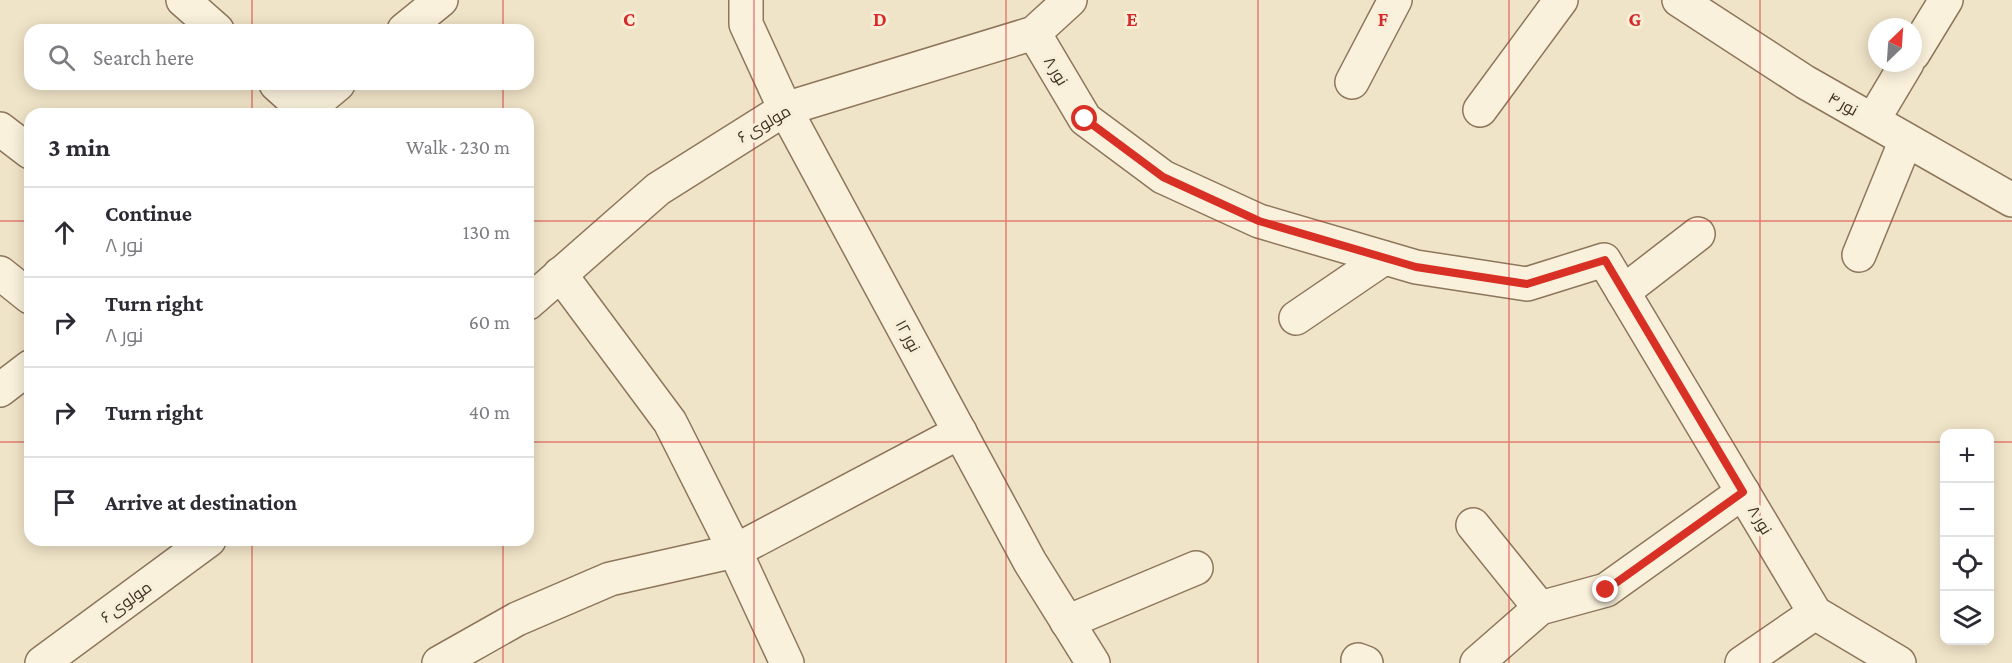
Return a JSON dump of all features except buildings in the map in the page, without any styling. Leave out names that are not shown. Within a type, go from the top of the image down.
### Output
[{"type":"street","points":[[183,0],[210,24]]},
{"type":"street","points":[[411,24],[441,0]]},
{"type":"street","name":"نور ۱۲","points":[[746,0],[746,24],[785,109],[1030,562],[1093,663]]},
{"type":"street","name":"مولوی ۶","points":[[534,298],[658,189],[785,109],[1034,33],[1070,0]]},
{"type":"street","points":[[1352,82],[1395,0]]},
{"type":"street","points":[[1480,110],[1561,0]]},
{"type":"street","name":"نور ۴","points":[[1679,0],[1804,82],[2012,200]]},
{"type":"street","points":[[1922,39],[1946,0]]},
{"type":"street","name":"نور ۸","points":[[1034,33],[1085,119],[1163,177],[1259,221],[1416,267],[1527,284],[1605,260],[1815,613],[1896,662]]},
{"type":"street","points":[[1873,120],[1902,72]]},
{"type":"street","points":[[282,90],[300,108]]},
{"type":"street","points":[[309,108],[331,90]]},
{"type":"street","points":[[0,129],[24,147]]},
{"type":"street","points":[[1859,255],[1906,140]]},
{"type":"street","points":[[1623,292],[1698,234]]},
{"type":"street","points":[[1296,318],[1384,258]]},
{"type":"street","points":[[0,273],[24,292]]},
{"type":"street","points":[[560,274],[670,422],[735,551],[787,663]]},
{"type":"street","points":[[0,390],[24,372]]},
{"type":"street","points":[[439,663],[517,619],[610,579],[735,551],[960,432]]},
{"type":"street","points":[[1477,663],[1540,608],[1606,590],[1743,492]]},
{"type":"street","points":[[1473,525],[1540,608]]},
{"type":"street","name":"مولوی ۶","points":[[42,663],[201,546]]},
{"type":"street","points":[[1067,622],[1196,568]]},
{"type":"street","points":[[1742,663],[1815,613]]},
{"type":"route","points":[[1085,119],[1163,177],[1259,221],[1416,267],[1527,284],[1605,260],[1743,492],[1606,590]]}]
